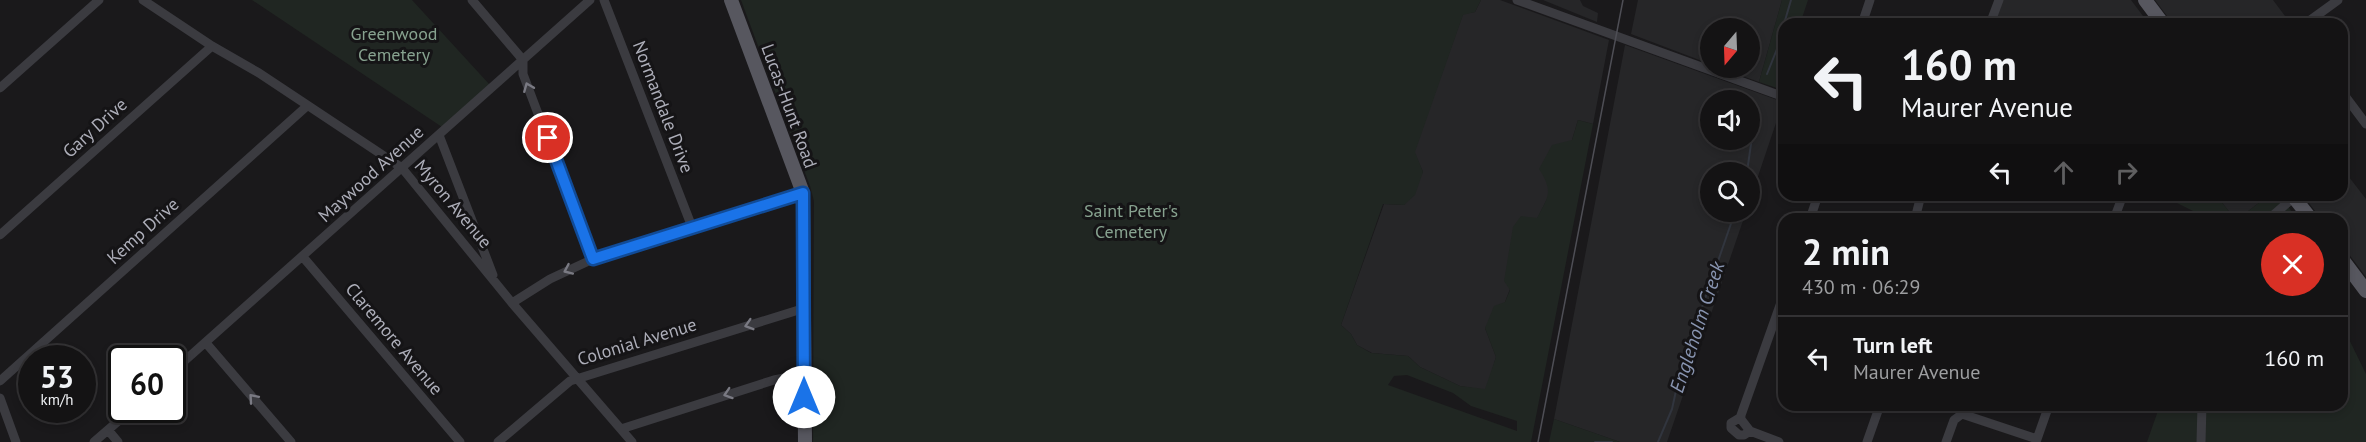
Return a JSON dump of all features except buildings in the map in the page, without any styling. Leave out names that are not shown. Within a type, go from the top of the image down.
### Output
[{"type":"main road","name":"Lucas-Hunt Road","points":[[731,0],[803,193],[805,442]]},
{"type":"main road","points":[[2145,0],[2158,18]]},
{"type":"main road","points":[[2348,267],[2366,291]]},
{"type":"street","points":[[0,88],[99,0]]},
{"type":"street","name":"Myron Avenue","points":[[143,0],[212,46],[259,73],[402,168],[512,303],[632,442]]},
{"type":"street","points":[[472,0],[524,60],[523,74],[593,259]]},
{"type":"street","name":"Maywood Avenue","points":[[186,360],[590,0]]},
{"type":"street","name":"Normandale Drive","points":[[604,0],[692,227]]},
{"type":"street","points":[[1518,0],[1778,95]]},
{"type":"street","points":[[1864,18],[1870,0]]},
{"type":"street","points":[[1992,18],[1999,0]]},
{"type":"street","points":[[2313,18],[2338,0]]},
{"type":"street","name":"Gary Drive","points":[[0,235],[212,46]]},
{"type":"street","points":[[2348,100],[2366,124]]},
{"type":"street","name":"Kemp Drive","points":[[0,381],[307,106]]},
{"type":"street","points":[[439,135],[496,281]]},
{"type":"street","points":[[512,303],[550,279],[593,259],[803,193]]},
{"type":"street","points":[[2275,213],[2288,201]]},
{"type":"street","name":"Claremore Avenue","points":[[303,257],[460,442]]},
{"type":"street","name":"Colonial Avenue","points":[[498,442],[570,381],[805,308]]},
{"type":"street","points":[[1778,314],[1744,424],[1779,442]]},
{"type":"street","points":[[206,342],[291,442]]},
{"type":"street","points":[[621,429],[774,380],[804,374]]},
{"type":"street","points":[[0,398],[16,442]]},
{"type":"street","points":[[1867,442],[1878,411]]},
{"type":"street","points":[[1946,442],[1954,420],[1962,414],[2036,441],[2047,411]]},
{"type":"street","points":[[2201,442],[2202,411]]},
{"type":"street","points":[[94,442],[116,423]]},
{"type":"street","points":[[108,430],[118,442]]},
{"type":"shaded area","points":[[1481,0],[1500,0],[1609,40],[1593,124],[1578,120],[1572,140],[1548,184],[1549,195],[1537,219],[1505,302],[1485,328],[1496,357],[1486,390],[1460,386],[1420,367],[1408,356],[1372,353],[1357,345],[1351,334],[1341,325],[1384,204],[1404,205],[1423,172],[1414,152],[1463,14],[1475,12]]},
{"type":"shaded area","points":[[1543,0],[1580,0],[1583,6],[1598,13],[1597,22]]},
{"type":"shaded area","points":[[1638,0],[1782,0],[1759,82],[1748,78],[1760,78],[1760,18],[1700,18],[1700,60],[1631,34]]},
{"type":"shaded area","points":[[2002,0],[2131,0],[2144,18],[1996,18]]},
{"type":"shaded area","points":[[2155,0],[2273,0],[2286,18],[2168,18]]},
{"type":"shaded area","points":[[1625,45],[1700,72],[1700,78],[1716,78],[1750,90],[1700,90],[1700,150],[1760,150],[1760,94],[1778,100],[1778,117],[1760,170],[1760,162],[1700,162],[1700,222],[1743,222],[1667,442],[1620,442],[1554,419]]},
{"type":"shaded area","points":[[2348,176],[2366,199],[2366,277],[2348,253],[2348,213],[2316,213],[2308,201],[2348,201]]},
{"type":"shaded area","points":[[2221,201],[2261,201],[2246,213],[2230,213]]},
{"type":"green space","name":"Greenwood Cemetery","points":[[252,0],[412,0],[490,85],[442,127]]},
{"type":"green space","name":"Saint Peter's Cemetery","points":[[741,0],[1481,0],[1475,12],[1463,15],[1415,152],[1423,172],[1415,195],[1404,205],[1383,204],[1341,325],[1351,334],[1357,345],[1371,353],[1408,356],[1420,367],[1460,386],[1485,389],[1496,357],[1485,328],[1494,306],[1505,302],[1510,290],[1504,281],[1513,227],[1521,216],[1537,218],[1544,205],[1548,189],[1539,169],[1552,145],[1572,140],[1578,120],[1593,124],[1531,442],[813,442],[814,201]],"holes":[[[1407,375],[1453,393],[1471,406],[1517,421],[1517,431],[1388,385],[1394,376]]]},
{"type":"green space","points":[[1782,0],[1808,0],[1802,18],[1778,18],[1777,88],[1759,82]]},
{"type":"green space","points":[[2173,201],[2221,201],[2230,213],[2197,213]]},
{"type":"green space","points":[[2261,201],[2284,201],[2293,213],[2246,213]]},
{"type":"green space","points":[[2348,337],[2366,374],[2366,442],[2147,442],[2158,411],[2348,411]]},
{"type":"green space","points":[[1554,419],[1620,442],[1549,442]]},
{"type":"waterway","name":"Engleholm Creek","points":[[1786,18],[1791,0]]},
{"type":"waterway","name":"Engleholm Creek","points":[[1767,74],[1778,46]]},
{"type":"waterway","name":"Engleholm Creek","points":[[1748,162],[1750,150]]},
{"type":"waterway","name":"Engleholm Creek","points":[[1658,442],[1672,409],[1681,368],[1732,222]]},
{"type":"waterway","name":"Engleholm Creek","points":[[1595,442],[1612,442]]},
{"type":"tram line","points":[[1538,442],[1623,0]]},
{"type":"route","points":[[548,138],[593,259],[803,193],[804,397]]}]
